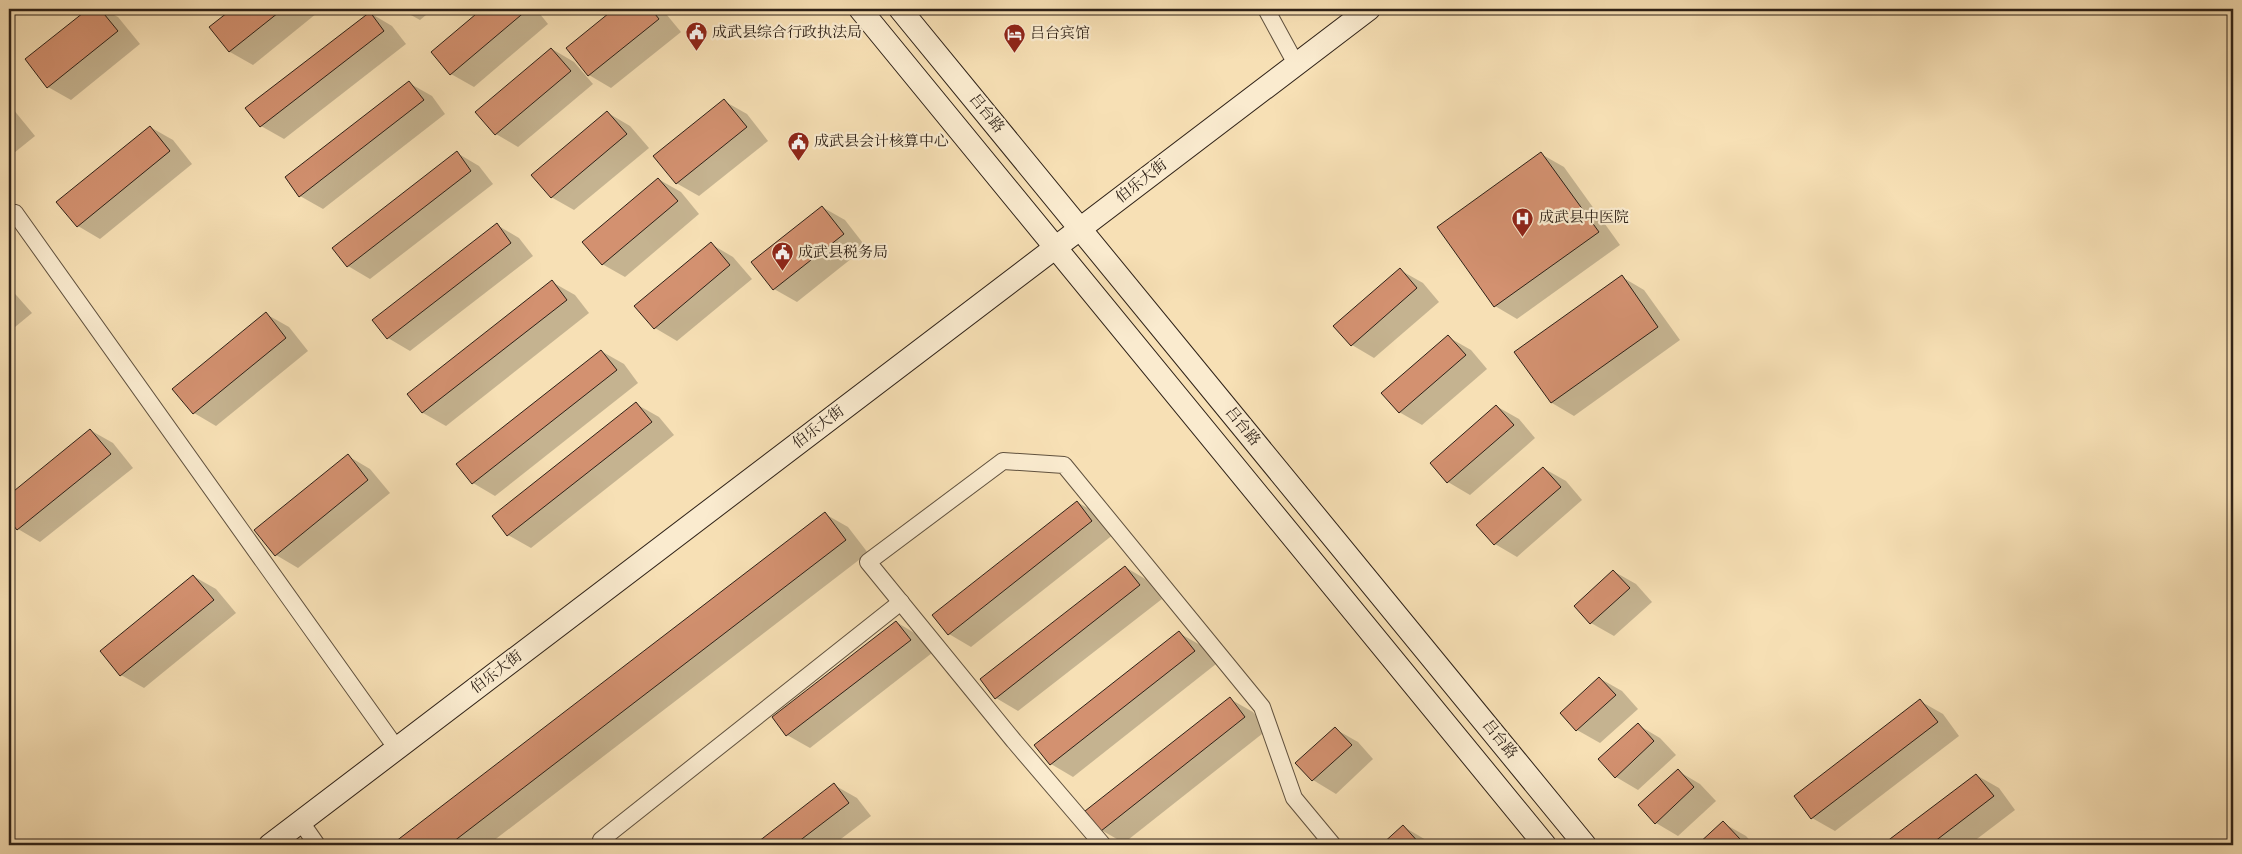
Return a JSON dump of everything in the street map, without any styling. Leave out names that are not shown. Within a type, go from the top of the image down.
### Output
[{"type":"main road","name":"吕台路","points":[[860,9],[1545,845]]},
{"type":"main road","name":"吕台路","points":[[900,9],[1585,845]]},
{"type":"main road","name":"伯乐大街","points":[[270,845],[1369,9]]},
{"type":"street","points":[[1266,9],[1296,64]]},
{"type":"street","points":[[15,214],[397,749]]},
{"type":"street","points":[[1104,845],[1014,741],[868,562],[1003,461],[1064,465],[1262,707],[1294,798],[1333,845]]},
{"type":"street","points":[[609,845],[601,840],[901,602]]},
{"type":"street","points":[[301,822],[317,845]]},
{"type":"building","points":[[88,9],[100,9],[118,31],[47,88],[25,59]]},
{"type":"building","points":[[232,9],[283,9],[229,52],[209,27]]},
{"type":"building","points":[[482,9],[527,10],[450,75],[431,52]]},
{"type":"building","points":[[614,9],[651,9],[659,19],[588,76],[566,48]]},
{"type":"building","points":[[370,12],[384,31],[260,127],[245,108]]},
{"type":"building","points":[[551,48],[571,71],[495,135],[475,112]]},
{"type":"building","points":[[409,81],[424,100],[299,197],[285,177]]},
{"type":"building","points":[[724,99],[747,127],[676,184],[653,156]]},
{"type":"building","points":[[607,111],[627,134],[551,198],[531,175]]},
{"type":"building","points":[[150,126],[170,151],[77,227],[56,202]]},
{"type":"building","points":[[457,151],[471,171],[347,267],[332,248]]},
{"type":"building","points":[[1541,152],[1599,232],[1494,307],[1437,227]]},
{"type":"building","points":[[658,178],[678,201],[602,265],[582,242]]},
{"type":"building","points":[[822,206],[844,234],[773,290],[751,262]]},
{"type":"building","points":[[497,223],[511,243],[387,339],[372,320]]},
{"type":"building","points":[[711,242],[730,265],[654,329],[634,306]]},
{"type":"building","points":[[1400,268],[1417,288],[1351,346],[1333,326]]},
{"type":"building","points":[[1622,275],[1658,327],[1551,403],[1514,352]]},
{"type":"building","points":[[552,280],[567,300],[422,413],[407,394]]},
{"type":"building","points":[[266,312],[286,338],[193,414],[172,389]]},
{"type":"building","points":[[1448,335],[1466,355],[1399,413],[1381,393]]},
{"type":"building","points":[[601,350],[617,370],[472,484],[456,464]]},
{"type":"building","points":[[636,402],[652,422],[507,536],[492,516]]},
{"type":"building","points":[[1496,405],[1514,425],[1447,483],[1430,463]]},
{"type":"building","points":[[90,429],[111,454],[17,530],[9,520],[9,495]]},
{"type":"building","points":[[348,454],[368,480],[275,556],[254,530]]},
{"type":"building","points":[[1543,467],[1561,487],[1494,545],[1476,525]]},
{"type":"building","points":[[1077,501],[1092,521],[948,635],[932,615]]},
{"type":"building","points":[[825,512],[846,540],[449,845],[391,845]]},
{"type":"building","points":[[1125,566],[1140,585],[995,699],[980,679]]},
{"type":"building","points":[[1613,570],[1630,588],[1590,624],[1574,606]]},
{"type":"building","points":[[193,575],[214,600],[120,676],[100,651]]},
{"type":"building","points":[[896,621],[911,640],[786,736],[772,717]]},
{"type":"building","points":[[1179,631],[1195,651],[1050,765],[1034,745]]},
{"type":"building","points":[[1599,677],[1616,695],[1576,731],[1560,713]]},
{"type":"building","points":[[1230,697],[1245,717],[1101,831],[1085,811]]},
{"type":"building","points":[[1920,699],[1938,722],[1811,819],[1794,796]]},
{"type":"building","points":[[1638,723],[1654,741],[1615,778],[1598,759]]},
{"type":"building","points":[[1335,727],[1352,745],[1312,781],[1295,763]]},
{"type":"building","points":[[1678,769],[1694,787],[1655,824],[1638,805]]},
{"type":"building","points":[[1976,774],[1994,796],[1930,845],[1882,845]]},
{"type":"building","points":[[834,783],[849,803],[794,845],[754,845]]},
{"type":"building","points":[[1723,821],[1740,839],[1733,845],[1697,845]]},
{"type":"building","points":[[1403,825],[1420,844],[1381,845]]},
{"type":"place","name":"成武县综合行政执法局","points":[[696,52]]},
{"type":"place","name":"吕台宾馆","points":[[1014,53]]},
{"type":"place","name":"成武县会计核算中心","points":[[798,161]]},
{"type":"place","name":"成武县中医院","points":[[1523,237]]},
{"type":"place","name":"成武县税务局","points":[[782,272]]}]
